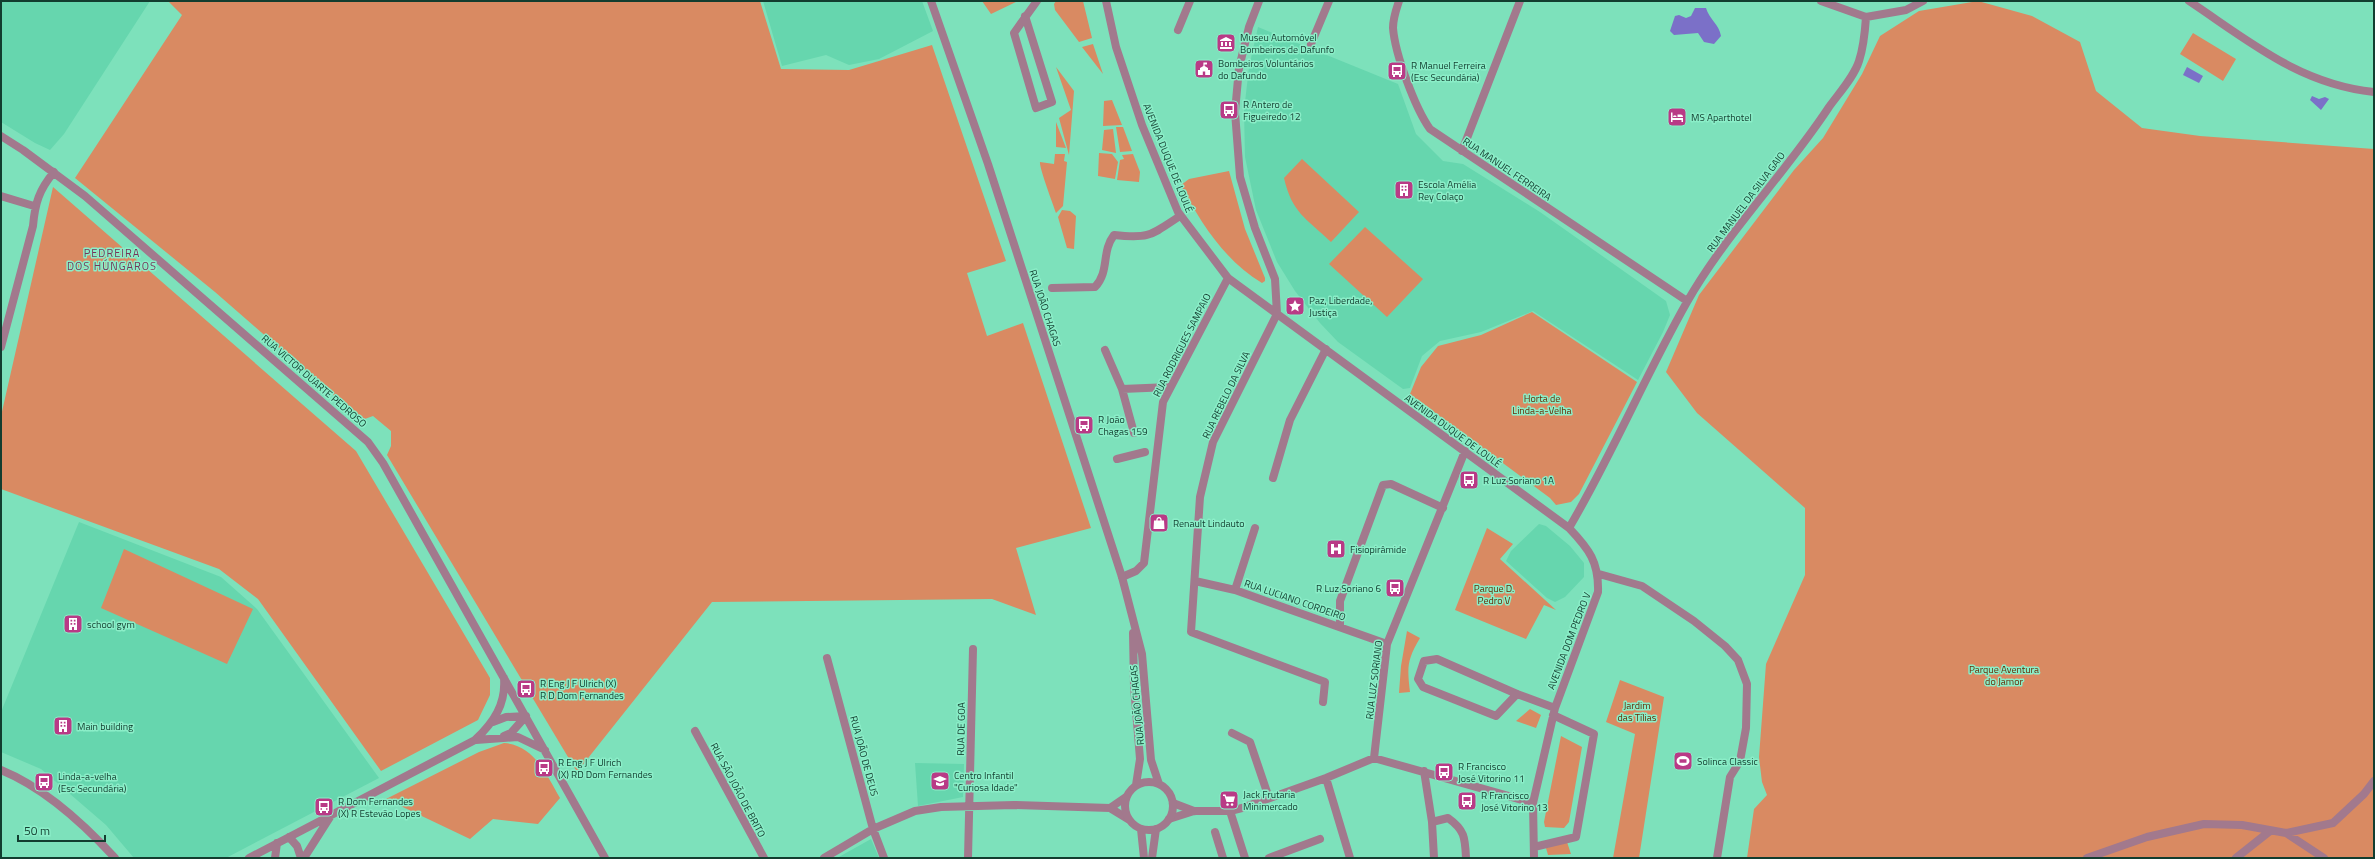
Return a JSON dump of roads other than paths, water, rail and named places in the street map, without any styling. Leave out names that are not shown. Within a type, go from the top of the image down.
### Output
[{"type":"street","name":"RUA JOÃO CHAGAS","points":[[931,1],[988,164],[1122,577],[1142,654],[1151,760],[1159,784]]},
{"type":"street","points":[[1025,16],[1052,102],[1036,108],[1014,39],[1015,30],[1025,16],[1037,1]]},
{"type":"street","name":"AVENIDA DUQUE DE LOULÉ","points":[[1106,1],[1116,47],[1142,125],[1180,216],[1228,278],[1569,528],[1589,548],[1599,574]]},
{"type":"street","points":[[1178,30],[1190,1]]},
{"type":"street","points":[[1259,1],[1247,35],[1239,68],[1235,112],[1240,177],[1255,228],[1275,279],[1277,314]]},
{"type":"street","points":[[1311,44],[1329,1]]},
{"type":"street","name":"RUA MANUEL FERREIRA","points":[[1399,1],[1393,20],[1394,38],[1417,108],[1430,129],[1687,301]]},
{"type":"street","points":[[1462,151],[1520,1]]},
{"type":"street","points":[[1821,1],[1866,16],[1906,10],[1923,1]]},
{"type":"street","points":[[2189,1],[2256,48],[2300,72],[2341,87],[2374,92]]},
{"type":"street","points":[[2202,1],[2202,10]]},
{"type":"street","name":"RUA MANUEL DA SILVA GAIO","points":[[1569,528],[1598,478],[1687,301],[1734,231],[1751,213],[1817,126],[1858,63],[1865,38],[1866,16]]},
{"type":"street","name":"RUA VICTOR DUARTE PEDROSO","points":[[1,136],[54,172],[167,265],[368,442],[383,463],[606,858]]},
{"type":"street","points":[[1,347],[33,226],[34,206],[41,188],[54,172]]},
{"type":"street","points":[[1,196],[34,206]]},
{"type":"street","points":[[1052,288],[1096,287],[1103,279],[1108,244],[1114,235],[1135,237],[1149,236],[1180,216]]},
{"type":"street","name":"RUA RODRIGUES SAMPAIO","points":[[1122,577],[1136,571],[1144,564],[1163,402],[1228,278]]},
{"type":"street","name":"RUA REBELO DA SILVA","points":[[1277,314],[1213,442],[1200,497],[1191,632],[1324,682],[1323,702]]},
{"type":"street","points":[[1273,478],[1290,420],[1326,349]]},
{"type":"street","points":[[1105,350],[1122,389],[1134,433]]},
{"type":"street","points":[[1122,389],[1170,387]]},
{"type":"street","name":"RUA LUZ SORIANO","points":[[1374,758],[1387,644],[1465,451]]},
{"type":"street","points":[[1117,459],[1145,452]]},
{"type":"street","points":[[1340,626],[1340,601],[1383,485],[1391,484],[1443,508]]},
{"type":"street","points":[[1235,590],[1255,528]]},
{"type":"street","points":[[1599,574],[1642,586],[1694,622],[1725,646],[1738,660],[1747,684],[1746,728],[1740,760],[1730,777],[1717,858]]},
{"type":"street","name":"AVENIDA DOM PEDRO V","points":[[1534,858],[1533,803],[1554,711],[1598,592],[1599,574]]},
{"type":"street","name":"RUA LUCIANO CORDEIRO","points":[[1195,581],[1235,590],[1340,626],[1387,644]]},
{"type":"street","name":"RUA JOÃO CHAGAS","points":[[1133,624],[1134,686],[1140,759],[1136,785]]},
{"type":"street","name":"RUA DE GOA","points":[[968,858],[973,649]]},
{"type":"street","name":"RUA JOÃO DE DEUS","points":[[827,658],[873,829],[884,858]]},
{"type":"street","points":[[1517,694],[1496,716],[1423,687],[1418,679],[1424,661],[1437,659],[1517,694],[1554,711],[1594,734],[1576,837],[1534,847]]},
{"type":"street","points":[[249,858],[475,740],[493,722],[503,698],[504,677]]},
{"type":"street","points":[[493,722],[506,717],[526,716]]},
{"type":"street","points":[[503,736],[511,733],[526,716]]},
{"type":"street","name":"RUA SÃO JOÃO DE BRITO","points":[[695,731],[764,858]]},
{"type":"street","points":[[1232,733],[1250,742],[1269,798]]},
{"type":"street","points":[[475,740],[503,736],[518,737],[546,750]]},
{"type":"street","points":[[824,858],[873,829],[915,811],[970,805],[1110,808],[1140,829],[1156,829],[1169,819],[1194,811],[1230,811],[1326,778],[1374,758],[1533,803]]},
{"type":"street","points":[[1,770],[27,783],[63,808],[115,858]]},
{"type":"street","points":[[1424,771],[1432,822],[1434,858]]},
{"type":"street","points":[[1326,778],[1350,858]]},
{"type":"street","points":[[1110,808],[1126,796],[1136,785],[1151,781],[1166,788],[1173,803],[1169,819]]},
{"type":"street","points":[[2087,858],[2147,837],[2204,824],[2242,825],[2286,833],[2333,823],[2364,794],[2374,781]]},
{"type":"street","points":[[1126,796],[1125,812],[1128,820]]},
{"type":"street","points":[[1173,803],[1194,811]]},
{"type":"street","points":[[1230,811],[1245,858]]},
{"type":"street","points":[[302,858],[332,815]]},
{"type":"street","points":[[1432,822],[1448,818],[1458,825],[1465,837],[1466,858]]},
{"type":"street","points":[[1140,829],[1144,858]]},
{"type":"street","points":[[1152,858],[1156,829]]},
{"type":"street","points":[[2236,858],[2270,831]]},
{"type":"street","points":[[1215,832],[1223,858]]},
{"type":"street","points":[[2286,833],[2324,858]]},
{"type":"street","points":[[289,837],[297,846],[302,858]]},
{"type":"street","points":[[1269,858],[1320,839]]},
{"type":"street","points":[[275,858],[277,843]]},
{"type":"place","name":"Museu Automóvel Bombeiros de Dafunfo","points":[[1226,43]]},
{"type":"place","name":"Bombeiros Voluntários do Dafundo","points":[[1204,69]]},
{"type":"place","name":"R Manuel Ferreira (Esc Secundária)","points":[[1397,71]]},
{"type":"place","name":"R Antero de Figueiredo 12","points":[[1229,110]]},
{"type":"place","name":"MS Aparthotel","points":[[1677,117]]},
{"type":"place","name":"Escola Amélia Rey Colaço","points":[[1404,190]]},
{"type":"place","name":"Paz, Liberdade, Justiça","points":[[1295,306]]},
{"type":"place","name":"R João Chagas 159","points":[[1084,425]]},
{"type":"place","name":"R Luz Soriano 1A","points":[[1469,480]]},
{"type":"place","name":"Renault Lindauto","points":[[1159,523]]},
{"type":"place","name":"Fisiopirâmide","points":[[1336,549]]},
{"type":"place","name":"R Luz Soriano 6","points":[[1395,588]]},
{"type":"place","name":"school gym","points":[[73,624]]},
{"type":"place","name":"R Eng J F Ulrich (X) R D Dom Fernandes","points":[[526,689]]},
{"type":"place","name":"Main building","points":[[63,726]]},
{"type":"place","name":"Solinca Classic","points":[[1683,761]]},
{"type":"place","name":"R Eng J F Ulrich (X) RD Dom Fernandes","points":[[544,768]]},
{"type":"place","name":"R Francisco José Vitorino 11","points":[[1444,772]]},
{"type":"place","name":"Centro Infantil \"Curiosa Idade\"","points":[[940,781]]},
{"type":"place","name":"Linda-a-velha (Esc Secundária)","points":[[44,782]]},
{"type":"place","name":"Jack Frutaria Minimercado","points":[[1229,800]]},
{"type":"place","name":"R Francisco José Vitorino 13","points":[[1467,801]]},
{"type":"place","name":"R Dom Fernandes (X) R Estevão Lopes","points":[[324,807]]},
{"type":"district","name":"PEDREIRA DOS HÚNGAROS","points":[[112,259]]},
{"type":"park label","name":"Horta de Linda-a-Velha","points":[[1542,404]]},
{"type":"park label","name":"Parque D. Pedro V","points":[[1494,594]]},
{"type":"park label","name":"Parque Aventura do Jamor","points":[[2004,674]]},
{"type":"park label","name":"Jardim das Tílias","points":[[1637,710]]}]
